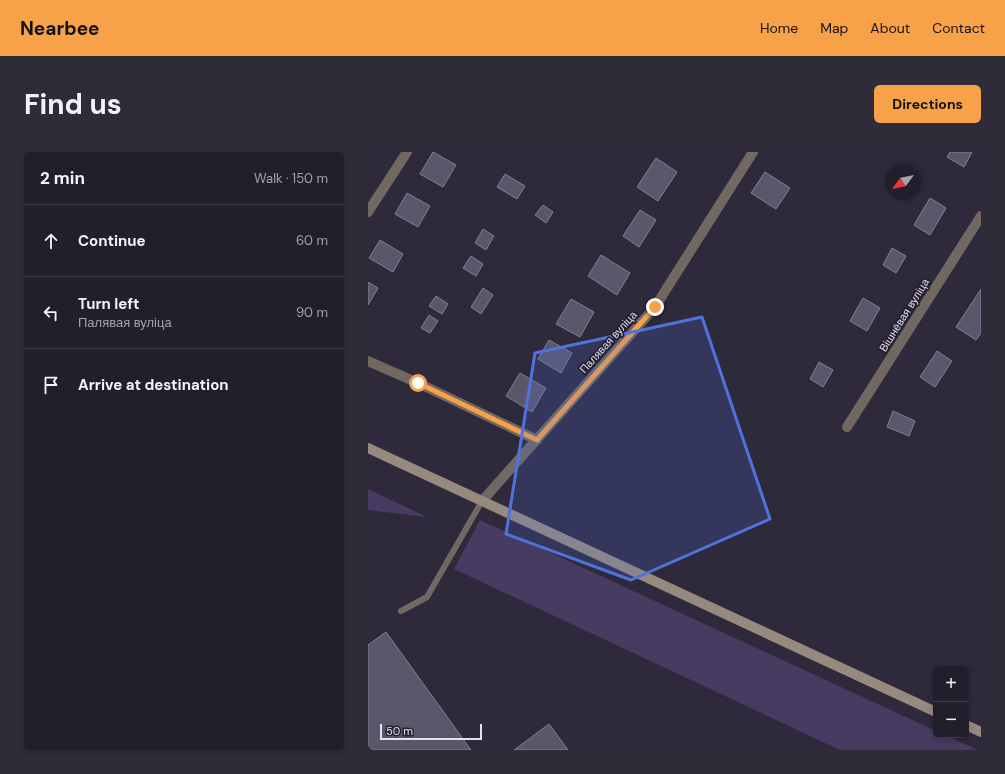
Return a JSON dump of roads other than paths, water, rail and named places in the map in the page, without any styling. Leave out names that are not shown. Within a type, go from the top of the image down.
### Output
[{"type":"main road","points":[[368,448],[933,711]]},
{"type":"main road","points":[[969,727],[981,732]]},
{"type":"street","points":[[368,212],[407,152]]},
{"type":"street","name":"Палявая вуліца","points":[[482,501],[655,307],[753,152]]},
{"type":"street","name":"Вішнёвая вуліца","points":[[847,427],[981,216]]},
{"type":"street","points":[[368,361],[418,383],[537,440]]},
{"type":"lane","points":[[401,611],[427,597],[482,501]]}]
